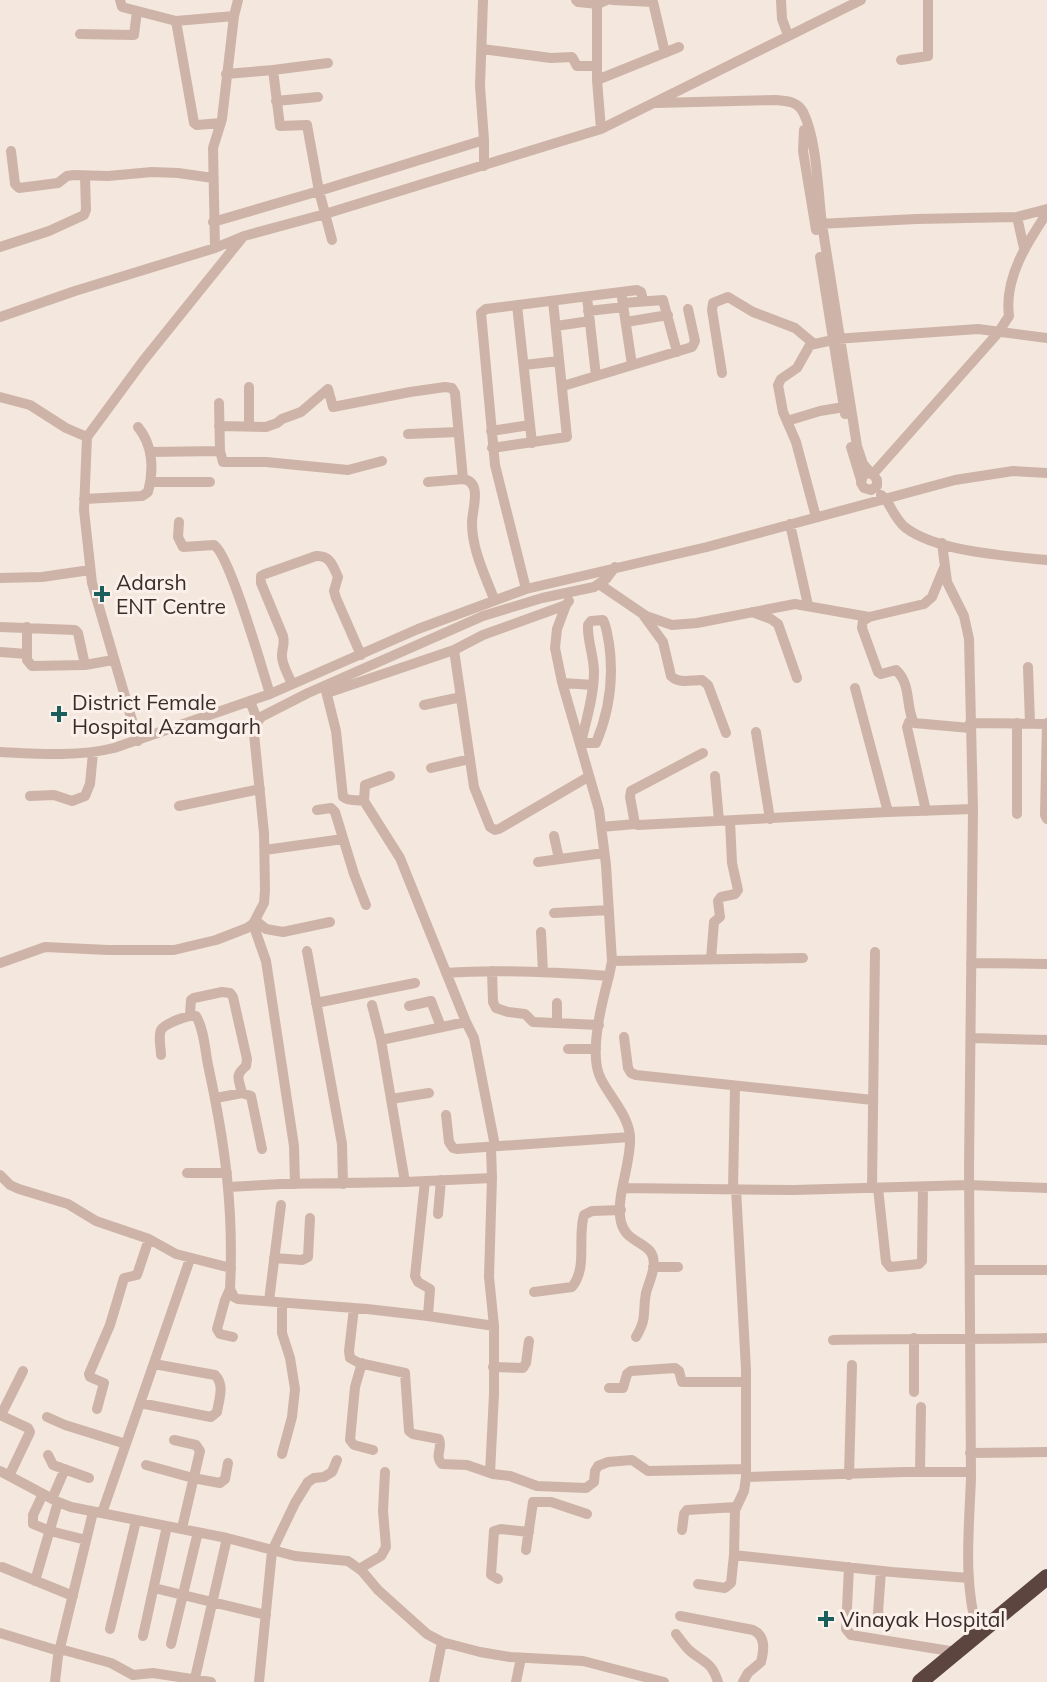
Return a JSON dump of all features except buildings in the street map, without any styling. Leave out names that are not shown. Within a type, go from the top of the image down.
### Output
[{"type":"highway","points":[[920,1682],[1047,1577]]},
{"type":"street","points":[[120,0],[122,7],[177,21],[234,16]]},
{"type":"street","points":[[215,248],[213,148],[221,123],[238,0]]},
{"type":"street","points":[[483,0],[480,86],[484,166]]},
{"type":"street","points":[[576,0],[578,2],[602,2],[597,66],[601,129]]},
{"type":"street","points":[[612,0],[653,2],[665,53]]},
{"type":"street","points":[[781,0],[782,19],[788,35]]},
{"type":"street","points":[[0,317],[243,237],[601,129],[788,35],[838,6],[861,0]]},
{"type":"street","points":[[901,60],[928,56],[928,0]]},
{"type":"street","points":[[80,34],[134,35],[137,10]]},
{"type":"street","points":[[177,21],[194,123],[197,125],[221,123]]},
{"type":"street","points":[[597,80],[679,47]]},
{"type":"street","points":[[482,49],[550,58],[572,57],[577,66],[597,66]]},
{"type":"street","points":[[226,74],[328,63]]},
{"type":"street","points":[[273,70],[280,126],[307,125],[319,191],[332,240]]},
{"type":"street","points":[[276,101],[318,97]]},
{"type":"street","points":[[653,103],[776,100],[799,106],[804,114],[813,150],[819,224],[850,445],[866,486],[885,498],[904,527],[924,538],[983,554],[1047,560]]},
{"type":"street","points":[[213,222],[484,140]]},
{"type":"street","points":[[11,151],[15,184],[19,188],[58,183],[70,176],[108,177],[160,172],[213,178]]},
{"type":"street","points":[[0,247],[49,231],[84,215],[86,210],[85,176]]},
{"type":"street","points":[[819,224],[1017,217],[1047,211]]},
{"type":"street","points":[[1020,335],[1009,316],[1007,305],[1010,288],[1024,248],[1047,211]]},
{"type":"street","points":[[1017,217],[1024,248]]},
{"type":"street","points":[[138,741],[92,583],[84,499],[87,437],[143,361],[243,237]]},
{"type":"street","points":[[587,297],[596,376]]},
{"type":"street","points":[[526,589],[497,477],[492,447],[481,313],[486,309],[587,297],[622,301],[663,300],[676,352]]},
{"type":"street","points":[[722,373],[712,310],[713,303],[725,297],[731,298],[753,312],[795,328],[813,344]]},
{"type":"street","points":[[492,447],[567,437],[553,301]]},
{"type":"street","points":[[556,326],[589,316],[622,301]]},
{"type":"street","points":[[622,301],[632,365]]},
{"type":"street","points":[[517,305],[532,443]]},
{"type":"street","points":[[563,386],[692,347],[695,341],[688,309]]},
{"type":"street","points":[[626,322],[668,315]]},
{"type":"street","points":[[866,486],[863,476],[872,474],[998,333],[1009,316]]},
{"type":"street","points":[[816,517],[796,442],[783,412],[779,383],[795,371],[806,351],[813,344],[835,339],[978,329],[1047,338]]},
{"type":"street","points":[[835,339],[857,446],[863,464],[878,483],[866,486],[846,509]]},
{"type":"street","points":[[524,365],[559,361]]},
{"type":"street","points":[[249,387],[249,426]]},
{"type":"street","points":[[219,426],[266,426],[277,423],[301,412],[328,389],[333,407],[452,387],[455,393],[463,478]]},
{"type":"street","points":[[0,397],[30,405],[87,437]]},
{"type":"street","points":[[219,403],[220,451],[223,462],[266,462],[348,470],[382,461]]},
{"type":"street","points":[[787,421],[820,411],[844,407]]},
{"type":"street","points":[[491,430],[530,425]]},
{"type":"street","points":[[84,499],[142,496],[148,492],[150,452],[147,439],[138,427]]},
{"type":"street","points":[[408,434],[458,432]]},
{"type":"street","points":[[150,452],[220,451]]},
{"type":"street","points":[[0,752],[54,755],[93,753],[138,741],[250,701],[494,599],[526,589],[707,547],[955,480],[1013,471],[1047,473]]},
{"type":"street","points":[[428,482],[463,478],[473,484],[475,494],[472,514],[473,539],[494,599]]},
{"type":"street","points":[[150,483],[210,482]]},
{"type":"street","points":[[179,522],[178,537],[183,547],[214,544],[221,550],[270,693]]},
{"type":"street","points":[[790,524],[808,605]]},
{"type":"street","points":[[942,543],[944,568],[950,589],[964,616],[968,632],[973,809],[969,1185],[971,1472],[968,1520],[969,1578],[973,1616],[978,1633]]},
{"type":"street","points":[[292,684],[281,654],[285,641],[261,583],[261,576],[265,574],[316,556],[329,560],[338,577],[334,591],[336,598],[361,655]]},
{"type":"street","points":[[326,690],[483,616],[599,584],[615,567]]},
{"type":"street","points":[[944,568],[932,597],[924,604],[869,617],[863,621],[862,628],[877,670],[880,674],[893,670],[900,673],[907,688],[912,720],[917,724],[1047,723],[1045,815],[1047,819]]},
{"type":"street","points":[[0,578],[42,577],[90,570]]},
{"type":"street","points":[[599,584],[642,614],[672,625],[697,623],[788,604],[808,605],[869,617]]},
{"type":"street","points":[[575,591],[566,605],[555,638],[563,683],[598,807],[601,826],[612,961],[599,1025],[596,1049],[597,1070],[622,1113],[630,1137],[621,1223],[632,1240],[650,1251],[653,1259],[651,1283],[646,1293],[645,1320],[636,1337]]},
{"type":"street","points":[[0,963],[45,947],[174,950],[239,932],[254,922],[264,903],[266,890],[265,850],[254,735],[261,717],[277,708],[326,690],[454,650],[483,635],[566,605]]},
{"type":"street","points":[[751,612],[778,624],[796,678]]},
{"type":"street","points":[[642,614],[663,642],[673,679],[677,681],[702,680],[708,685],[726,733]]},
{"type":"street","points":[[603,620],[610,652],[612,685],[596,743],[581,746],[593,685],[594,663],[588,624],[591,621],[603,620]]},
{"type":"street","points":[[0,627],[75,630],[78,633],[85,665]]},
{"type":"street","points":[[27,627],[28,663],[32,666],[85,665],[113,660]]},
{"type":"street","points":[[454,650],[476,795],[490,827],[495,830],[588,777]]},
{"type":"street","points":[[0,652],[27,654]]},
{"type":"street","points":[[1028,667],[1030,723]]},
{"type":"street","points":[[563,683],[593,685]]},
{"type":"street","points":[[855,688],[888,813]]},
{"type":"street","points":[[326,690],[336,731],[343,797],[349,800],[364,801]]},
{"type":"street","points":[[424,705],[461,698]]},
{"type":"street","points":[[250,701],[258,722]]},
{"type":"street","points":[[912,720],[907,727],[926,811]]},
{"type":"street","points":[[1017,723],[1017,814]]},
{"type":"street","points":[[756,732],[770,819]]},
{"type":"street","points":[[30,796],[54,795],[72,801],[85,796],[90,784],[93,753]]},
{"type":"street","points":[[635,824],[631,791],[703,753]]},
{"type":"street","points":[[431,768],[470,759]]},
{"type":"street","points":[[390,776],[365,785],[364,801],[400,858],[474,1038],[493,1147],[489,1277],[494,1326],[494,1394],[489,1473]]},
{"type":"street","points":[[711,959],[714,922],[720,917],[718,901],[721,897],[735,894],[738,890],[715,776]]},
{"type":"street","points":[[179,806],[260,789]]},
{"type":"street","points":[[317,810],[328,808],[333,810],[366,905]]},
{"type":"street","points":[[601,826],[973,809]]},
{"type":"street","points":[[554,836],[559,859]]},
{"type":"street","points":[[265,850],[343,839]]},
{"type":"street","points":[[538,862],[604,853]]},
{"type":"street","points":[[554,913],[609,910]]},
{"type":"street","points":[[254,922],[266,929],[284,932],[330,922]]},
{"type":"street","points":[[254,922],[266,961],[294,1146],[295,1184]]},
{"type":"street","points":[[541,932],[543,972]]},
{"type":"street","points":[[307,951],[342,1144],[343,1184]]},
{"type":"street","points":[[875,952],[873,1100],[875,1188],[886,1262],[890,1267],[922,1261],[922,1187]]},
{"type":"street","points":[[612,961],[803,958]]},
{"type":"street","points":[[971,963],[1047,964]]},
{"type":"street","points":[[446,973],[492,971],[609,976]]},
{"type":"street","points":[[492,971],[496,1008],[525,1014],[533,1022],[599,1025]]},
{"type":"street","points":[[316,1003],[415,983]]},
{"type":"street","points":[[190,1014],[191,1000],[194,998],[222,992],[230,993],[233,997],[247,1063],[238,1073],[242,1093]]},
{"type":"street","points":[[410,1006],[431,1001],[441,1027]]},
{"type":"street","points":[[557,1003],[557,1023]]},
{"type":"street","points":[[372,1005],[381,1040],[405,1182]]},
{"type":"street","points":[[161,1055],[161,1030],[164,1026],[190,1014]]},
{"type":"street","points":[[190,1014],[198,1018],[216,1098],[229,1187],[230,1289],[217,1329],[220,1334],[233,1337]]},
{"type":"street","points":[[381,1040],[466,1022]]},
{"type":"street","points":[[624,1037],[628,1068],[633,1074],[735,1087],[873,1100]]},
{"type":"street","points":[[971,1038],[1047,1040]]},
{"type":"street","points":[[568,1049],[596,1049]]},
{"type":"street","points":[[698,1584],[728,1587],[731,1583],[736,1507],[744,1491],[746,1473],[746,1382],[735,1189],[735,1087]]},
{"type":"street","points":[[391,1099],[429,1093]]},
{"type":"street","points":[[216,1098],[248,1094],[253,1101],[262,1149]]},
{"type":"street","points":[[446,1115],[449,1143],[453,1148],[630,1137]]},
{"type":"street","points":[[187,1173],[227,1173]]},
{"type":"street","points":[[0,1175],[10,1185],[68,1204],[96,1221],[149,1239],[176,1254],[231,1268]]},
{"type":"street","points":[[229,1187],[492,1178]]},
{"type":"street","points":[[438,1214],[441,1180]]},
{"type":"street","points":[[425,1181],[415,1276],[416,1280],[430,1289],[428,1316]]},
{"type":"street","points":[[623,1188],[875,1188],[969,1185],[1047,1188]]},
{"type":"street","points":[[269,1301],[281,1205]]},
{"type":"street","points":[[534,1292],[572,1287],[580,1269],[584,1215],[592,1211],[621,1210]]},
{"type":"street","points":[[274,1258],[302,1260],[308,1257],[310,1218]]},
{"type":"street","points":[[97,1409],[104,1383],[90,1377],[89,1374],[110,1325],[124,1278],[137,1275],[149,1239]]},
{"type":"street","points":[[55,1682],[60,1650],[86,1540],[126,1444],[190,1259]]},
{"type":"street","points":[[653,1267],[678,1267]]},
{"type":"street","points":[[970,1270],[1047,1270]]},
{"type":"street","points":[[230,1289],[234,1297],[238,1299],[354,1308],[494,1326]]},
{"type":"street","points":[[282,1302],[282,1333],[293,1371],[295,1389],[292,1418],[282,1454]]},
{"type":"street","points":[[354,1308],[349,1355],[352,1360],[405,1373],[409,1431],[412,1434],[439,1439],[441,1443],[438,1456],[440,1462],[445,1464],[467,1465],[541,1487],[586,1488],[592,1485],[596,1468],[608,1462],[632,1460],[648,1472],[849,1475],[971,1472]]},
{"type":"street","points":[[914,1338],[914,1392]]},
{"type":"street","points":[[832,1340],[1047,1338]]},
{"type":"street","points":[[493,1367],[523,1368],[526,1363],[529,1341]]},
{"type":"street","points":[[362,1363],[355,1387],[350,1440],[354,1445],[374,1450]]},
{"type":"street","points":[[140,1403],[211,1417],[217,1412],[221,1385],[215,1375],[154,1364]]},
{"type":"street","points":[[849,1475],[852,1365]]},
{"type":"street","points":[[609,1388],[623,1388],[627,1374],[631,1371],[675,1368],[679,1371],[682,1382],[746,1382]]},
{"type":"street","points":[[23,1371],[0,1415],[28,1428],[30,1432],[4,1473],[51,1498],[97,1512],[182,1528],[295,1556],[348,1561],[359,1569],[403,1614],[427,1634],[442,1642],[480,1652],[521,1658],[567,1659],[664,1682]]},
{"type":"street","points":[[920,1472],[921,1407]]},
{"type":"street","points":[[47,1417],[126,1444]]},
{"type":"street","points":[[174,1440],[198,1447],[200,1452],[182,1528]]},
{"type":"street","points":[[970,1454],[1047,1452]]},
{"type":"street","points":[[48,1455],[53,1465],[89,1478]]},
{"type":"street","points":[[260,1682],[272,1551],[295,1503],[308,1482],[332,1472],[337,1460]]},
{"type":"street","points":[[146,1465],[193,1478],[223,1482],[228,1463]]},
{"type":"street","points":[[65,1469],[51,1498],[33,1515],[32,1522],[50,1532],[86,1540]]},
{"type":"street","points":[[359,1569],[381,1556],[386,1547],[383,1511],[385,1472]]},
{"type":"street","points":[[575,1509],[576,1487]]},
{"type":"street","points":[[35,1581],[50,1532],[51,1498]]},
{"type":"street","points":[[526,1550],[532,1504],[536,1501],[551,1502],[587,1514]]},
{"type":"street","points":[[682,1530],[684,1514],[687,1510],[736,1507]]},
{"type":"street","points":[[110,1629],[136,1521]]},
{"type":"street","points":[[143,1636],[167,1526]]},
{"type":"street","points":[[498,1579],[491,1575],[494,1531],[501,1529],[529,1532]]},
{"type":"street","points":[[171,1644],[198,1532]]},
{"type":"street","points":[[195,1678],[227,1538]]},
{"type":"street","points":[[734,1555],[969,1578]]},
{"type":"street","points":[[849,1567],[846,1629],[851,1635],[956,1652]]},
{"type":"street","points":[[2,1568],[73,1596]]},
{"type":"street","points":[[881,1571],[878,1613],[882,1620],[888,1622]]},
{"type":"street","points":[[154,1588],[266,1615]]},
{"type":"street","points":[[680,1617],[759,1633],[763,1639],[761,1662],[745,1677],[743,1682]]},
{"type":"street","points":[[0,1633],[111,1663],[129,1674],[153,1673],[211,1682]]},
{"type":"street","points":[[676,1634],[690,1652],[706,1660],[716,1674],[718,1682]]},
{"type":"street","points":[[434,1682],[442,1642]]},
{"type":"street","points":[[516,1682],[521,1658]]},
{"type":"place","name":"Adarsh ENT Centre","points":[[102,594]]},
{"type":"place","name":"District Female Hospital Azamgarh","points":[[59,714]]},
{"type":"place","name":"Vinayak Hospital","points":[[826,1619]]}]
